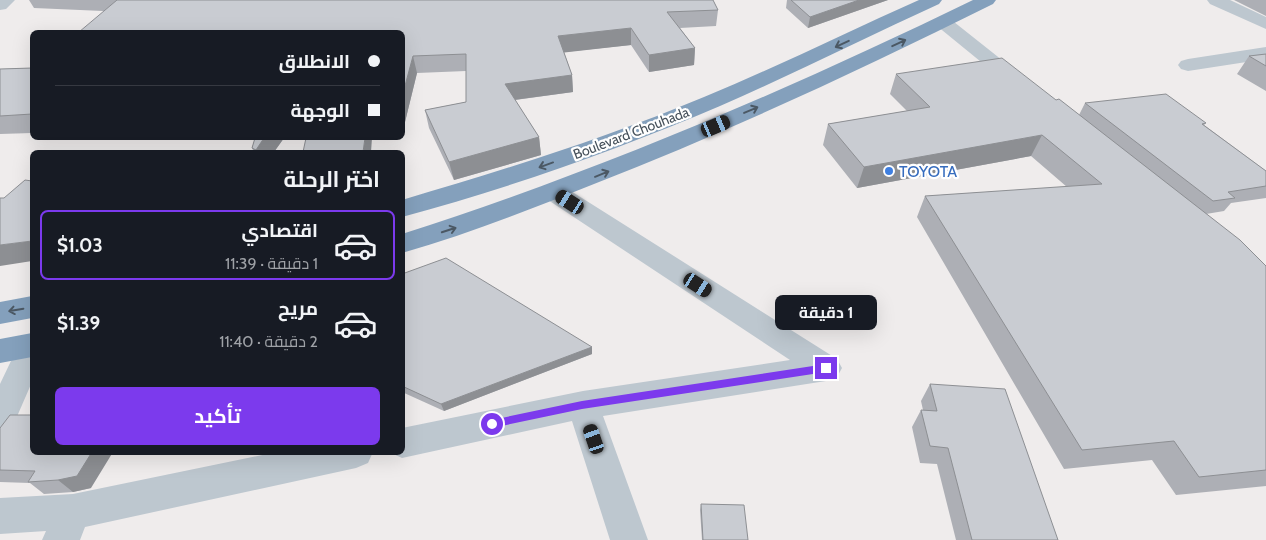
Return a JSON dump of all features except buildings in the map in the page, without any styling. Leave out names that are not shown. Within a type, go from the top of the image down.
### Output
[{"type":"highway","name":"Boulevard Chouhada","points":[[405,208],[528,171],[679,115],[842,44],[933,0]]},
{"type":"highway","points":[[405,243],[470,223],[603,174],[802,88],[987,0]]},
{"type":"highway","points":[[0,313],[30,307]]},
{"type":"highway","points":[[0,351],[30,347]]},
{"type":"street","points":[[0,5],[6,0]]},
{"type":"street","points":[[1216,0],[1266,24]]},
{"type":"street","points":[[943,22],[1034,95]]},
{"type":"street","points":[[1188,65],[1266,53]]},
{"type":"street","points":[[405,442],[582,405],[826,368],[554,192]]},
{"type":"street","points":[[0,418],[30,351]]},
{"type":"street","points":[[582,405],[629,540]]},
{"type":"street","points":[[0,516],[67,526],[344,455]]},
{"type":"place","name":"TOYOTA","points":[[889,171]]},
{"type":"route","points":[[492,424],[582,405],[826,368]]}]
